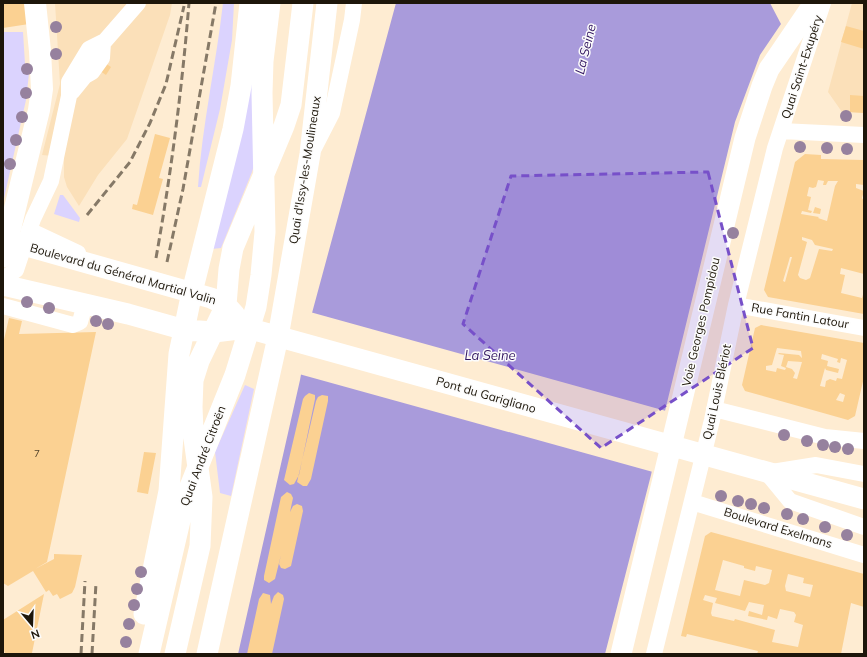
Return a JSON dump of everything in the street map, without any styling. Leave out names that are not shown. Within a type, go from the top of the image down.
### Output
[{"type":"highway","points":[[13,241],[18,191],[39,110],[42,89],[35,3]]},
{"type":"main road","points":[[136,654],[169,492],[178,365],[192,292],[233,129],[241,86],[250,3]]},
{"type":"main road","points":[[3,285],[86,304],[185,330],[214,332],[249,330],[262,275],[265,232],[262,93],[263,61],[270,3]]},
{"type":"main road","points":[[175,654],[200,546],[203,514],[192,406],[193,380],[199,361],[226,305],[229,269],[234,248],[284,126],[294,86],[303,3]]},
{"type":"main road","name":"Quai d'Issy-les-Moulineaux","points":[[206,654],[278,337],[310,154],[327,3]]},
{"type":"main road","name":"Voie Georges Pompidou","points":[[621,654],[745,138],[762,86],[769,70],[814,3]]},
{"type":"main road","name":"Boulevard du Général Martial Valin","points":[[13,241],[192,292],[226,305],[249,330]]},
{"type":"main road","name":"Pont du Garigliano","points":[[249,330],[767,473]]},
{"type":"main road","name":"Quai André Citroën","points":[[149,654],[185,499],[235,375],[249,330]]},
{"type":"main road","points":[[767,473],[864,499]]},
{"type":"street","points":[[310,154],[332,113],[352,20],[354,3]]},
{"type":"street","name":"Quai Saint-Exupéry","points":[[781,130],[823,3]]},
{"type":"street","points":[[3,279],[16,270],[13,241],[43,199],[52,181],[69,96],[69,82],[88,49],[103,42],[132,6]]},
{"type":"street","points":[[69,96],[85,76],[92,72],[102,58],[103,42]]},
{"type":"street","points":[[781,130],[864,135]]},
{"type":"street","name":"Quai Louis Blériot","points":[[654,654],[714,409],[736,305],[775,148],[781,130]]},
{"type":"street","points":[[18,191],[43,199]]},
{"type":"street","points":[[3,306],[72,325],[80,322],[86,304]]},
{"type":"street","name":"Rue Fantin Latour","points":[[736,305],[864,328]]},
{"type":"street","points":[[714,409],[825,437],[864,440]]},
{"type":"street","points":[[864,474],[816,464],[767,473],[790,501],[864,527]]},
{"type":"street","name":"Boulevard Exelmans","points":[[692,502],[864,555]]},
{"type":"highlighted area","points":[[708,172],[753,348],[601,448],[463,324],[511,176]]},
{"type":"shaded area","points":[[55,3],[172,3],[170,15],[127,139],[98,175],[79,206],[67,187],[64,177],[64,157],[42,155],[60,84]]},
{"type":"shaded area","points":[[223,3],[234,3],[232,40],[220,109],[201,187],[198,187],[206,118]]},
{"type":"shaded area","points":[[852,3],[864,3],[864,113],[842,112],[828,92]]},
{"type":"shaded area","points":[[3,32],[23,32],[25,64],[30,65],[26,100],[3,203]]},
{"type":"shaded area","points":[[249,80],[257,83],[258,152],[252,172],[221,248],[212,249]]},
{"type":"shaded area","points":[[60,195],[63,195],[80,218],[79,222],[54,214]]},
{"type":"shaded area","points":[[245,385],[254,389],[231,496],[220,493],[215,452]]},
{"type":"water","name":"La Seine","points":[[396,3],[770,3],[781,24],[760,55],[735,122],[651,475],[605,654],[238,654],[300,380],[312,313]]},
{"type":"pier","points":[[310,312],[666,411],[653,472],[299,374]]},
{"type":"building","points":[[3,3],[25,3],[29,24],[3,28]]},
{"type":"building","points":[[846,26],[864,31],[864,49],[841,42]]},
{"type":"building","points":[[105,63],[111,67],[106,75],[100,71]]},
{"type":"building","points":[[850,95],[864,96],[864,113],[850,112]]},
{"type":"building","points":[[155,134],[170,138],[159,178],[163,179],[153,215],[132,209],[133,204],[137,205]]},
{"type":"building","points":[[805,154],[821,155],[821,159],[864,160],[864,185],[856,184],[856,188],[864,191],[862,198],[864,201],[864,274],[841,268],[840,274],[845,275],[841,293],[862,298],[864,291],[864,314],[768,297],[764,290],[795,162]],"holes":[[[818,180],[824,181],[823,185],[826,185],[828,181],[838,181],[835,186],[827,221],[818,218],[819,217],[801,214],[802,211],[811,213],[812,211],[808,210],[811,197],[807,196],[809,187],[816,187]],[[802,237],[812,240],[815,245],[833,249],[832,251],[819,249],[810,278],[806,280],[800,278],[798,275],[807,242],[802,240]],[[790,257],[792,257],[785,282],[783,281]]]},
{"type":"building","points":[[815,207],[821,209],[820,214],[813,213]]},
{"type":"building","points":[[9,318],[22,321],[19,334],[96,332],[47,562],[35,569],[54,559],[54,554],[82,555],[75,587],[72,593],[60,599],[57,594],[53,596],[49,590],[46,592],[33,571],[8,586],[3,583],[3,344]]},
{"type":"building","points":[[761,325],[864,343],[864,377],[855,416],[848,420],[745,391],[742,385],[755,328]],"holes":[[[777,348],[801,351],[802,358],[799,355],[778,354],[784,355],[781,366],[786,368],[785,370],[777,368],[776,372],[766,370],[766,366],[772,365]],[[822,354],[838,359],[837,362],[840,363],[841,358],[847,360],[842,379],[837,378],[836,381],[830,379],[826,381],[825,387],[820,386],[825,368],[826,370],[838,373],[839,369],[827,366],[828,361],[821,359]],[[788,361],[802,362],[797,379],[793,378],[795,373],[792,369],[786,367]],[[840,393],[845,395],[843,402],[836,400]]]},
{"type":"building","points":[[309,393],[315,395],[315,399],[299,475],[294,484],[290,485],[284,480],[303,399]]},
{"type":"building","points":[[322,395],[328,396],[328,401],[311,479],[307,486],[303,486],[297,482],[316,401],[318,397]]},
{"type":"building","points":[[144,452],[156,453],[148,494],[137,492]]},
{"type":"building","points":[[287,492],[291,494],[293,498],[290,512],[293,506],[297,504],[302,506],[303,511],[291,566],[285,569],[281,568],[279,564],[281,555],[275,579],[269,583],[264,580],[264,576],[281,497]]},
{"type":"building","points":[[711,532],[864,574],[864,607],[851,603],[841,654],[757,654],[758,651],[687,634],[686,637],[681,636],[705,536]],"holes":[[[723,560],[755,571],[756,566],[772,570],[769,583],[765,585],[744,580],[740,596],[715,590]],[[788,574],[804,578],[803,583],[813,585],[810,597],[786,591],[785,586]],[[705,595],[717,598],[715,603],[745,611],[749,602],[764,605],[762,615],[749,611],[748,616],[767,620],[768,616],[777,619],[780,609],[794,612],[796,615],[794,622],[803,625],[798,647],[772,642],[775,630],[735,619],[734,621],[712,616],[711,613],[713,603],[703,600]]]},
{"type":"building","points":[[278,592],[283,595],[284,599],[272,654],[247,654],[259,599],[263,593],[270,595],[271,604],[274,596]]},
{"type":"building","points":[[44,594],[32,653],[35,654],[5,654],[3,645],[3,620]]},
{"type":"railway","points":[[156,258],[176,131],[189,3]]},
{"type":"railway","points":[[167,262],[183,189],[216,3]]},
{"type":"railway","points":[[87,215],[130,162],[150,123],[166,84],[184,6]]},
{"type":"railway","points":[[81,654],[85,581]]},
{"type":"railway","points":[[92,654],[96,583]]}]
